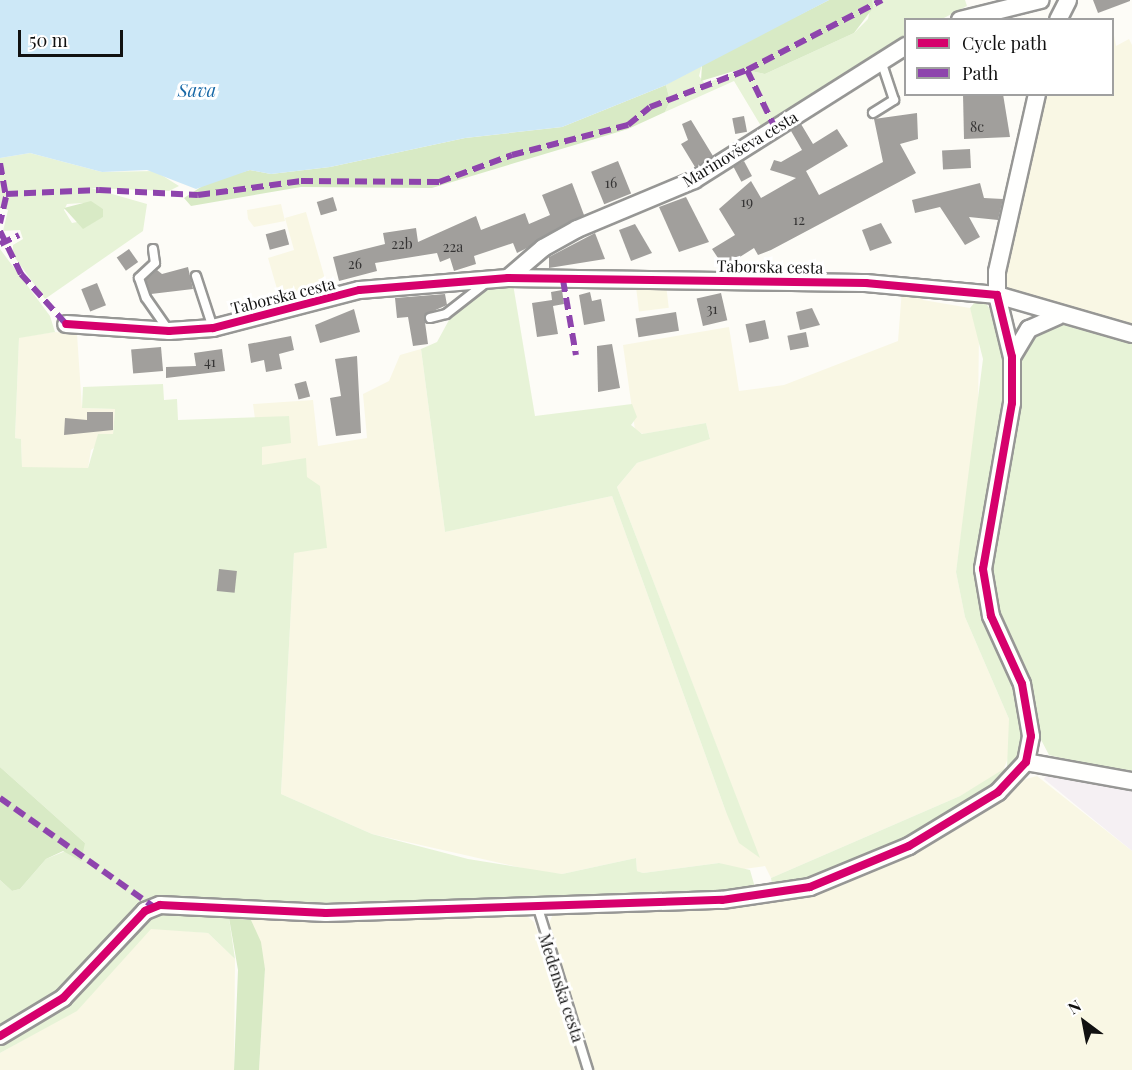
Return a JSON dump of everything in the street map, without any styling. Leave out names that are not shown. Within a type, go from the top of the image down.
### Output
[{"type":"street","points":[[968,18],[1041,0]]},
{"type":"street","points":[[1059,18],[1068,0]]},
{"type":"street","name":"Marinovševa cesta","points":[[508,278],[543,248],[694,180],[904,47]]},
{"type":"street","points":[[0,1036],[63,998],[145,911],[160,905],[326,913],[746,899],[810,887],[856,873],[945,826],[998,792],[1026,762],[1028,706],[992,616],[983,569],[1007,436],[1012,357],[998,295],[997,272],[1037,96]]},
{"type":"street","name":"Taborska cesta","points":[[66,324],[169,331],[213,328],[359,290],[487,282],[508,278],[866,283],[998,295]]},
{"type":"street","points":[[998,295],[1059,316],[1132,334]]},
{"type":"street","points":[[1012,357],[1029,329],[1059,316]]},
{"type":"street","points":[[1026,762],[1132,781]]},
{"type":"lane","points":[[873,113],[894,100],[881,61]]},
{"type":"lane","points":[[153,249],[155,263],[139,278],[146,298],[169,331]]},
{"type":"lane","points":[[196,276],[213,328]]},
{"type":"lane","points":[[430,318],[446,314],[487,282]]},
{"type":"lane","name":"Medenska cesta","points":[[537,905],[588,1070]]},
{"type":"shaded area","points":[[1114,35],[1116,46],[1129,39],[1132,45],[1132,329],[1017,300],[1003,287],[1042,96],[1114,96]]},
{"type":"shaded area","points":[[281,204],[285,221],[254,227],[248,219],[247,210]]},
{"type":"shaded area","points":[[306,212],[329,293],[282,306],[268,258],[294,250],[285,218]]},
{"type":"shaded area","points":[[666,285],[669,308],[639,311],[636,289]]},
{"type":"shaded area","points":[[902,289],[918,291],[923,300],[970,308],[979,334],[978,412],[956,572],[965,617],[1009,719],[1011,750],[1003,771],[960,796],[771,878],[765,866],[737,870],[719,863],[643,873],[637,871],[636,858],[562,874],[535,871],[372,834],[281,794],[294,552],[327,548],[262,466],[262,447],[289,416],[255,419],[253,404],[313,400],[318,446],[367,438],[363,394],[389,381],[400,355],[421,349],[445,532],[612,496],[726,812],[744,845],[759,857],[617,487],[637,463],[710,438],[706,423],[643,434],[635,430],[623,345],[729,327],[739,391],[784,385],[898,341]]},
{"type":"shaded area","points":[[55,332],[77,334],[82,408],[115,409],[113,434],[91,450],[88,468],[22,468],[21,439],[15,438],[19,337]]},
{"type":"shaded area","points":[[1048,771],[1132,787],[1132,851],[1044,779]]},
{"type":"shaded area","points":[[1037,776],[1132,851],[1132,1070],[593,1070],[546,931],[555,909],[715,909],[804,896],[843,885],[938,839],[1022,780]]},
{"type":"shaded area","points":[[520,910],[534,922],[583,1070],[259,1070],[265,969],[251,920]]},
{"type":"shaded area","points":[[151,928],[208,933],[235,959],[234,1070],[0,1070],[0,1053],[77,1010]]},
{"type":"green space","points":[[829,0],[872,0],[873,8],[854,33],[765,74],[741,69],[701,81],[702,64]]},
{"type":"green space","points":[[872,0],[965,0],[967,6],[944,18],[904,18],[904,41],[764,131],[734,81],[665,112],[670,101],[666,85],[702,64],[699,76],[705,84],[741,69],[765,74],[854,33],[868,19]]},
{"type":"green space","points":[[666,85],[670,101],[665,112],[628,129],[432,188],[301,187],[191,206],[184,198],[210,181],[250,170],[271,174],[330,167],[465,138],[562,127]]},
{"type":"green space","points":[[30,153],[102,172],[155,171],[179,186],[169,191],[91,188],[147,204],[143,231],[45,299],[13,255],[13,245],[23,239],[20,230],[3,231],[8,210],[0,208],[0,158]],"holes":[[[83,203],[103,209],[103,217],[72,223],[64,210],[67,204]]]},
{"type":"green space","points":[[91,201],[103,209],[103,217],[83,229],[64,208]]},
{"type":"green space","points":[[0,249],[50,316],[55,332],[19,338],[15,438],[21,439],[22,467],[88,468],[98,434],[113,434],[115,409],[82,408],[83,387],[163,384],[164,400],[177,399],[178,420],[289,416],[291,443],[262,447],[262,465],[306,458],[307,477],[320,486],[327,548],[294,553],[281,794],[372,834],[468,859],[562,874],[636,858],[637,871],[643,873],[719,863],[750,870],[756,891],[327,908],[156,900],[79,976],[0,1032],[0,880],[12,891],[20,889],[46,859],[85,843],[0,767]]},
{"type":"green space","points":[[513,284],[535,416],[632,404],[637,417],[631,425],[642,434],[706,423],[710,439],[637,463],[617,487],[760,858],[739,843],[726,812],[612,496],[445,532],[421,349],[437,342],[449,320],[487,288]]},
{"type":"green space","points":[[975,302],[985,302],[994,315],[1004,355],[1004,400],[976,576],[1022,704],[1025,742],[1015,770],[976,802],[837,875],[773,890],[771,878],[960,796],[1007,767],[1009,719],[965,617],[956,572],[983,359],[970,308]]},
{"type":"green space","points":[[1061,323],[1132,341],[1132,776],[1049,755],[1037,732],[1028,683],[994,609],[988,573],[1017,361],[1027,338]]},
{"type":"green space","points":[[0,767],[85,843],[81,861],[63,851],[46,859],[20,889],[12,891],[0,880]]},
{"type":"green space","points":[[160,911],[229,918],[235,959],[208,933],[151,929],[77,1011],[0,1053],[0,1044],[87,985]]},
{"type":"green space","points":[[229,918],[251,920],[261,942],[265,969],[259,1070],[234,1070],[238,970]]},
{"type":"water","name":"Sava","points":[[0,0],[829,0],[666,85],[562,127],[465,138],[330,167],[271,174],[250,170],[196,189],[147,170],[102,172],[30,153],[0,158]]},
{"type":"building","points":[[1093,0],[1130,0],[1130,1],[1098,13]]},
{"type":"building","points":[[963,96],[1003,96],[1010,137],[964,139]]},
{"type":"building","points":[[917,113],[918,139],[900,144],[916,173],[771,250],[758,255],[754,248],[724,267],[712,249],[735,235],[719,209],[751,181],[761,198],[796,178],[770,170],[774,160],[781,162],[802,150],[791,131],[801,124],[813,144],[837,129],[848,146],[806,171],[819,195],[883,162],[874,119]]},
{"type":"building","points":[[744,116],[747,132],[735,134],[732,118]]},
{"type":"building","points":[[691,120],[713,156],[695,167],[681,144],[688,140],[682,124]]},
{"type":"building","points":[[970,149],[971,168],[943,169],[942,150]]},
{"type":"building","points":[[618,161],[631,193],[604,204],[591,172]]},
{"type":"building","points":[[744,161],[752,176],[741,182],[733,167]]},
{"type":"building","points":[[572,183],[584,215],[517,253],[513,243],[474,256],[476,264],[454,271],[450,258],[440,262],[437,253],[375,263],[377,271],[339,281],[333,257],[385,244],[383,233],[416,228],[418,242],[476,216],[481,230],[525,213],[529,224],[550,215],[542,195]]},
{"type":"building","points":[[980,183],[984,198],[1003,199],[998,220],[969,217],[980,237],[965,245],[940,207],[915,213],[912,200]]},
{"type":"building","points":[[333,197],[337,210],[321,215],[317,202]]},
{"type":"building","points":[[686,197],[709,242],[679,252],[659,207]]},
{"type":"building","points":[[881,223],[892,243],[870,251],[862,230]]},
{"type":"building","points":[[635,224],[652,253],[631,261],[619,230]]},
{"type":"building","points":[[285,229],[289,244],[270,250],[266,234]]},
{"type":"building","points":[[595,233],[605,259],[549,268],[549,257]]},
{"type":"building","points":[[129,249],[138,262],[126,271],[117,258]]},
{"type":"building","points":[[188,267],[193,289],[151,294],[146,280],[157,270],[162,274]]},
{"type":"building","points":[[97,283],[106,305],[90,312],[81,289]]},
{"type":"building","points":[[562,290],[564,304],[553,306],[558,334],[537,337],[532,303],[552,300],[551,292]]},
{"type":"building","points":[[590,292],[592,301],[601,299],[605,321],[584,325],[579,295]]},
{"type":"building","points":[[721,293],[727,320],[703,326],[697,299]]},
{"type":"building","points":[[445,294],[447,305],[424,315],[428,344],[413,346],[408,317],[397,318],[395,298]]},
{"type":"building","points":[[812,308],[820,325],[800,330],[796,312]]},
{"type":"building","points":[[354,309],[360,332],[320,343],[315,325]]},
{"type":"building","points":[[676,312],[679,331],[638,337],[636,318]]},
{"type":"building","points":[[765,320],[769,339],[749,343],[745,324]]},
{"type":"building","points":[[806,332],[809,347],[790,350],[787,336]]},
{"type":"building","points":[[291,336],[294,350],[279,354],[282,369],[266,372],[264,360],[251,363],[248,344]]},
{"type":"building","points":[[612,344],[620,388],[598,392],[597,346]]},
{"type":"building","points":[[161,347],[163,371],[133,374],[131,350]]},
{"type":"building","points":[[222,349],[225,371],[166,378],[166,367],[196,366],[194,353]]},
{"type":"building","points":[[357,356],[361,433],[336,436],[330,398],[341,396],[335,359]]},
{"type":"building","points":[[306,381],[310,396],[299,400],[294,384]]},
{"type":"building","points":[[87,412],[113,412],[113,430],[64,435],[65,418],[87,420]]},
{"type":"building","points":[[219,569],[237,571],[235,593],[217,591]]},
{"type":"marked path","points":[[6,194],[99,190],[198,195],[301,181],[439,182],[512,155],[628,125],[650,107],[747,70],[882,0]]},
{"type":"marked path","points":[[747,70],[775,128]]},
{"type":"marked path","points":[[0,163],[6,197],[0,223]]},
{"type":"marked path","points":[[0,231],[21,274],[66,324]]},
{"type":"marked path","points":[[0,244],[19,235]]},
{"type":"marked path","points":[[563,280],[576,355]]},
{"type":"marked path","points":[[0,798],[154,907]]},
{"type":"cycle path","points":[[0,1036],[63,998],[145,911],[160,905],[326,913],[722,900],[810,887],[909,846],[998,792],[1026,762],[1031,736],[1022,684],[991,616],[983,569],[1012,403],[1012,357],[997,295],[866,283],[508,278],[359,290],[213,328],[169,331],[66,324]]}]
